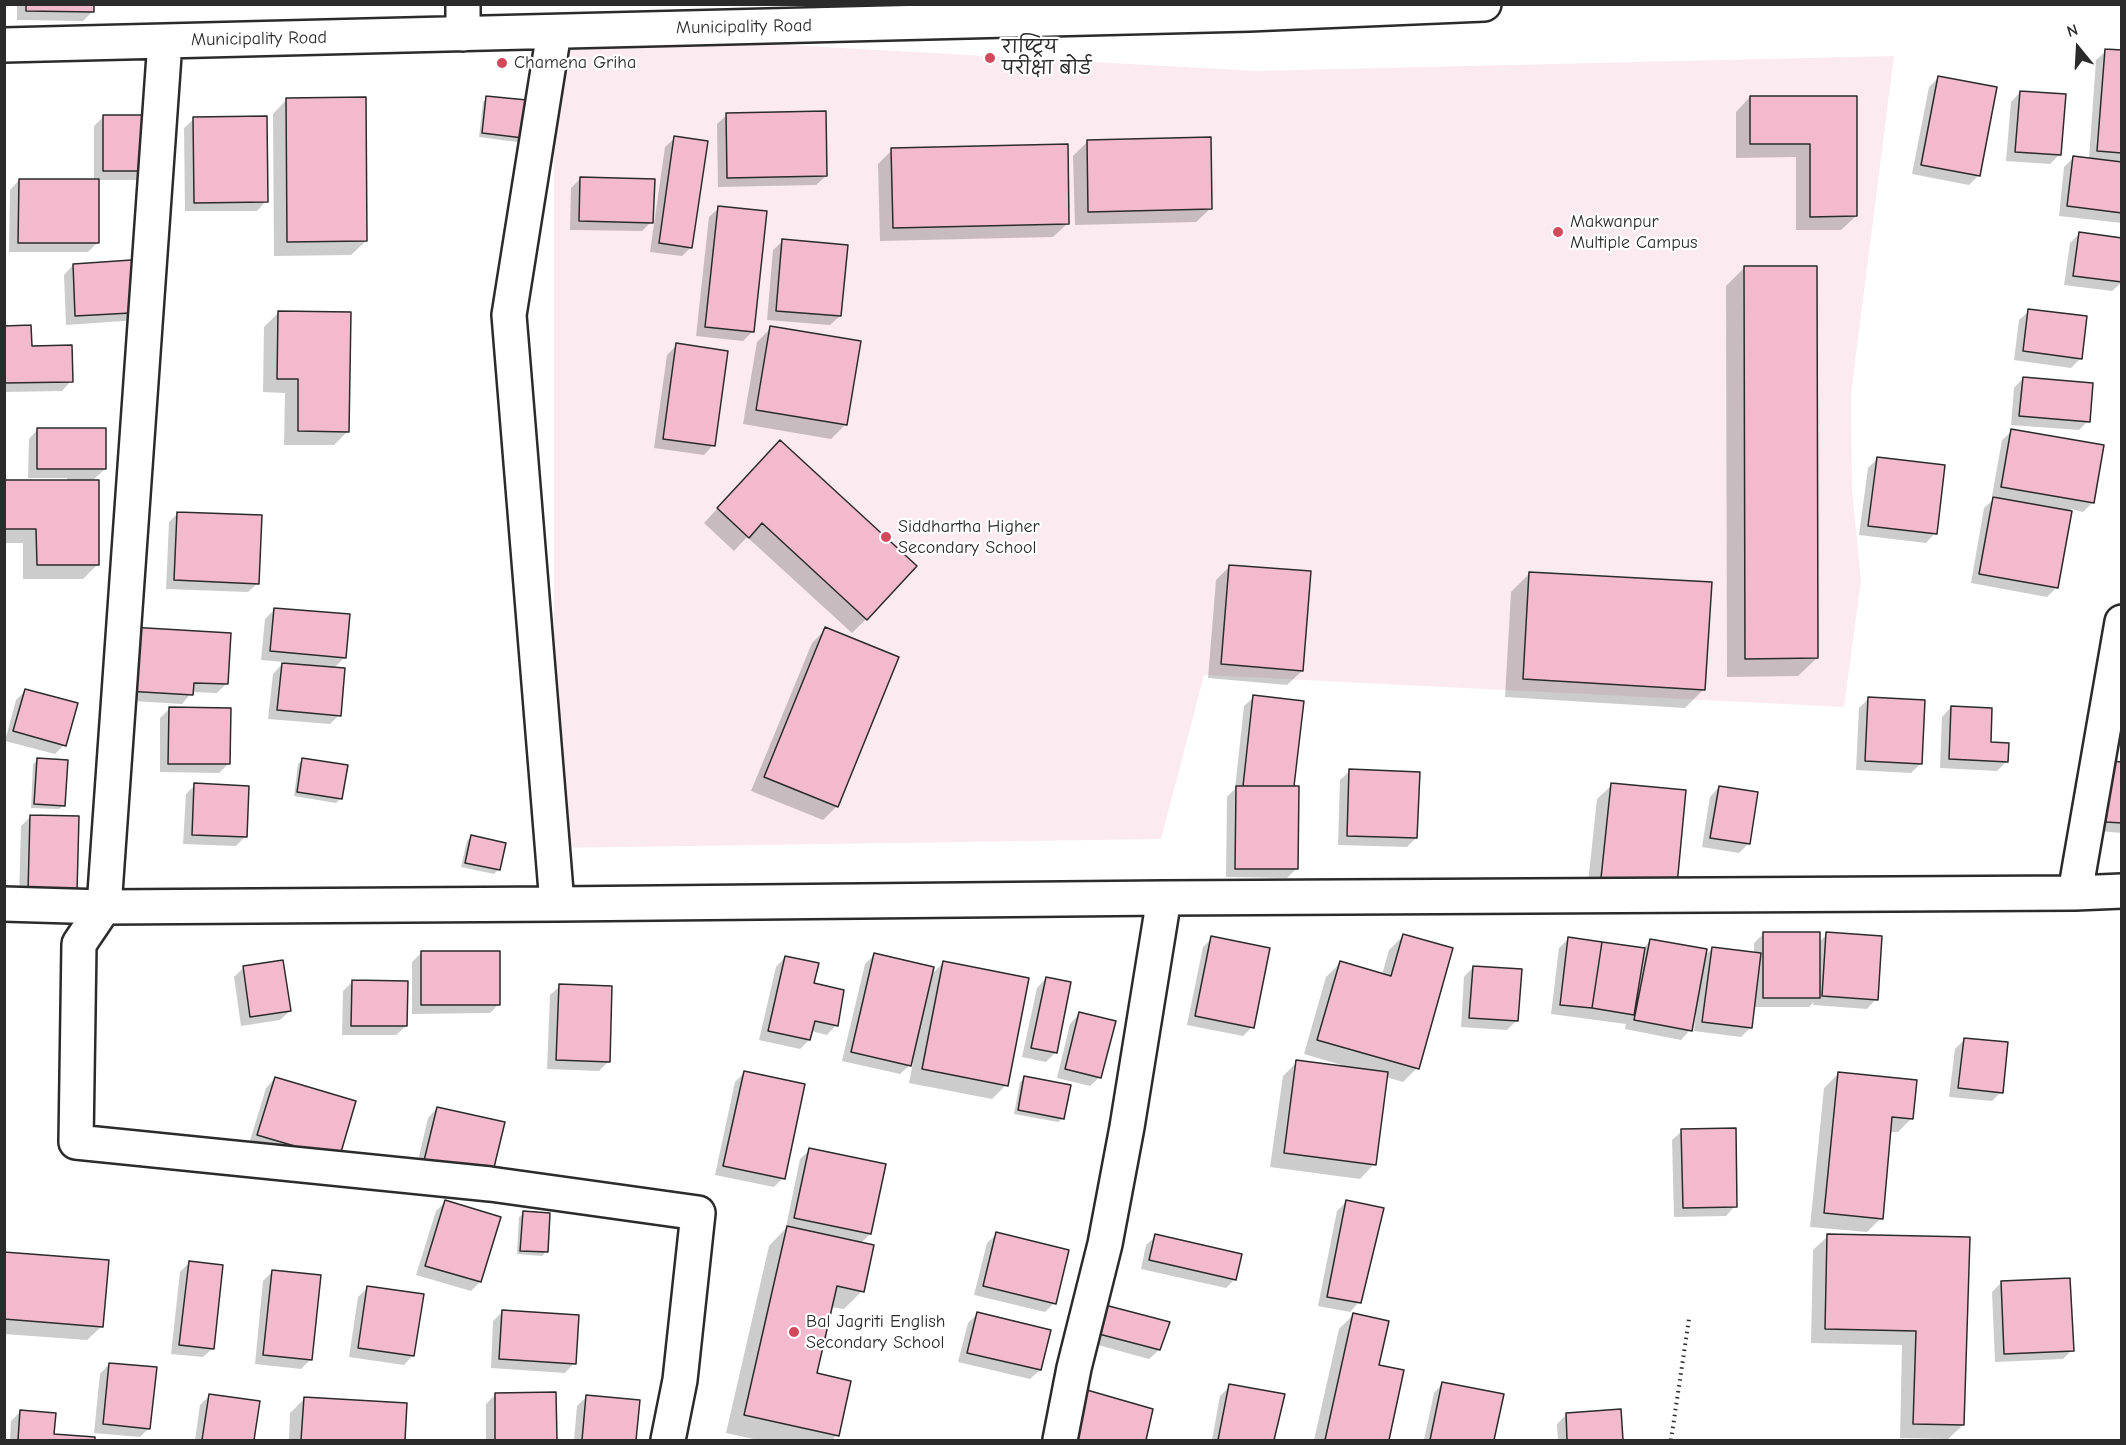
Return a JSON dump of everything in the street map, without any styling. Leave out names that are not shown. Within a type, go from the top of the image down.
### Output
[{"type":"street","name":"Municipality Road","points":[[4,45],[165,41],[463,19],[554,32],[1250,14],[1484,4]]},
{"type":"street","points":[[554,32],[509,315],[556,904]]},
{"type":"street","points":[[165,41],[104,907],[79,944],[76,1142],[490,1184],[698,1213],[680,1380],[668,1440]]},
{"type":"street","points":[[2075,893],[2121,622]]},
{"type":"street","points":[[4,904],[104,907],[2121,891]]},
{"type":"street","points":[[1059,1440],[1074,1368],[1105,1244],[1127,1127],[1164,898]]},
{"type":"path","points":[[1671,1440],[1689,1319]]},
{"type":"shaded area","points":[[554,32],[1256,71],[1894,56],[1851,393],[1852,490],[1861,581],[1844,707],[1204,675],[1161,839],[554,848]]},
{"type":"building","points":[[26,4],[94,4],[94,12],[26,11]]},
{"type":"building","points":[[2105,49],[2122,50],[2122,153],[2097,151]]},
{"type":"building","points":[[1938,76],[1997,87],[1980,176],[1921,165]]},
{"type":"building","points":[[2020,91],[2066,94],[2061,155],[2015,152]]},
{"type":"building","points":[[486,96],[527,100],[523,138],[482,133]]},
{"type":"building","points":[[1750,96],[1857,96],[1857,216],[1810,217],[1810,144],[1750,144]]},
{"type":"building","points":[[366,97],[367,241],[287,242],[286,98]]},
{"type":"building","points":[[826,111],[827,176],[727,178],[726,113]]},
{"type":"building","points":[[103,115],[160,115],[159,171],[103,171]]},
{"type":"building","points":[[267,116],[268,202],[194,203],[193,117]]},
{"type":"building","points":[[674,136],[708,141],[692,248],[659,243]]},
{"type":"building","points":[[1211,137],[1212,209],[1088,212],[1087,140]]},
{"type":"building","points":[[1068,144],[1069,224],[893,228],[891,148]]},
{"type":"building","points":[[2073,156],[2122,162],[2122,213],[2067,206]]},
{"type":"building","points":[[580,177],[655,179],[653,223],[579,221]]},
{"type":"building","points":[[19,179],[99,179],[99,243],[18,243]]},
{"type":"building","points":[[718,206],[767,211],[754,332],[705,327]]},
{"type":"building","points":[[2079,232],[2122,238],[2122,282],[2073,276]]},
{"type":"building","points":[[782,239],[848,245],[841,316],[776,311]]},
{"type":"building","points":[[146,259],[149,312],[75,316],[73,264]]},
{"type":"building","points":[[1744,266],[1817,266],[1818,658],[1745,659]]},
{"type":"building","points":[[2028,309],[2087,316],[2082,359],[2023,351]]},
{"type":"building","points":[[278,311],[351,312],[349,432],[298,431],[298,379],[277,379]]},
{"type":"building","points":[[31,325],[32,346],[72,345],[73,382],[4,383],[4,326]]},
{"type":"building","points":[[770,326],[861,341],[847,425],[756,410]]},
{"type":"building","points":[[676,343],[728,351],[715,446],[663,439]]},
{"type":"building","points":[[2023,377],[2093,383],[2090,422],[2019,416]]},
{"type":"building","points":[[37,428],[106,428],[106,469],[37,469]]},
{"type":"building","points":[[2011,429],[2104,445],[2094,503],[2001,487]]},
{"type":"building","points":[[780,440],[917,566],[867,620],[762,523],[749,538],[717,508]]},
{"type":"building","points":[[1877,457],[1945,465],[1937,534],[1868,526]]},
{"type":"building","points":[[4,480],[99,480],[99,565],[37,565],[36,529],[4,529]]},
{"type":"building","points":[[1993,497],[2072,511],[2058,588],[1979,574]]},
{"type":"building","points":[[177,512],[262,515],[259,584],[174,580]]},
{"type":"building","points":[[1229,565],[1311,571],[1303,671],[1221,664]]},
{"type":"building","points":[[1529,572],[1712,582],[1705,690],[1523,679]]},
{"type":"building","points":[[274,608],[350,614],[346,658],[270,651]]},
{"type":"building","points":[[130,627],[231,633],[228,684],[194,683],[193,695],[126,691]]},
{"type":"building","points":[[825,627],[899,657],[838,807],[764,777]]},
{"type":"building","points":[[282,663],[345,668],[341,716],[277,710]]},
{"type":"building","points":[[25,689],[78,703],[66,746],[13,731]]},
{"type":"building","points":[[1253,695],[1304,701],[1294,786],[1243,786]]},
{"type":"building","points":[[1868,697],[1925,700],[1922,764],[1865,761]]},
{"type":"building","points":[[1951,706],[1992,708],[1991,742],[2009,743],[2008,762],[1949,759]]},
{"type":"building","points":[[169,707],[231,708],[230,764],[168,764]]},
{"type":"building","points":[[37,758],[68,760],[65,806],[34,804]]},
{"type":"building","points":[[302,758],[348,765],[342,799],[297,792]]},
{"type":"building","points":[[2111,761],[2122,762],[2122,823],[2106,822]]},
{"type":"building","points":[[1349,769],[1420,772],[1417,838],[1347,836]]},
{"type":"building","points":[[194,783],[249,786],[247,837],[192,835]]},
{"type":"building","points":[[1611,783],[1686,790],[1677,885],[1601,878]]},
{"type":"building","points":[[1236,786],[1299,786],[1298,869],[1235,869]]},
{"type":"building","points":[[1719,786],[1758,792],[1750,844],[1710,838]]},
{"type":"building","points":[[30,815],[79,816],[77,892],[28,891]]},
{"type":"building","points":[[471,835],[506,843],[500,870],[465,863]]},
{"type":"building","points":[[1763,932],[1820,932],[1820,998],[1763,998]]},
{"type":"building","points":[[1826,932],[1882,936],[1878,1000],[1822,996]]},
{"type":"building","points":[[1403,934],[1453,948],[1419,1069],[1317,1040],[1340,961],[1391,976]]},
{"type":"building","points":[[1211,936],[1270,948],[1254,1028],[1195,1016]]},
{"type":"building","points":[[1568,937],[1602,942],[1592,1008],[1560,1005]]},
{"type":"building","points":[[1650,939],[1707,949],[1692,1031],[1634,1020]]},
{"type":"building","points":[[1602,942],[1645,948],[1634,1015],[1592,1008]]},
{"type":"building","points":[[1712,947],[1761,953],[1752,1028],[1702,1022]]},
{"type":"building","points":[[421,951],[500,951],[500,1005],[421,1005]]},
{"type":"building","points":[[874,953],[934,967],[911,1066],[851,1052]]},
{"type":"building","points":[[785,956],[819,963],[814,983],[844,990],[838,1026],[815,1021],[810,1040],[768,1031]]},
{"type":"building","points":[[283,960],[291,1011],[250,1017],[243,966]]},
{"type":"building","points":[[943,961],[1029,978],[1008,1086],[922,1069]]},
{"type":"building","points":[[1473,966],[1522,969],[1518,1021],[1469,1018]]},
{"type":"building","points":[[1046,977],[1071,982],[1057,1053],[1031,1048]]},
{"type":"building","points":[[352,980],[408,981],[407,1026],[351,1026]]},
{"type":"building","points":[[559,984],[612,986],[610,1062],[556,1060]]},
{"type":"building","points":[[1079,1012],[1116,1021],[1101,1078],[1065,1069]]},
{"type":"building","points":[[1964,1038],[2008,1042],[2003,1093],[1958,1088]]},
{"type":"building","points":[[1296,1060],[1388,1072],[1376,1165],[1284,1153]]},
{"type":"building","points":[[744,1071],[805,1084],[785,1179],[723,1166]]},
{"type":"building","points":[[1838,1072],[1917,1080],[1913,1119],[1892,1117],[1883,1219],[1824,1213]]},
{"type":"building","points":[[1024,1076],[1071,1085],[1064,1119],[1018,1110]]},
{"type":"building","points":[[275,1077],[356,1101],[339,1159],[257,1135]]},
{"type":"building","points":[[437,1107],[505,1122],[490,1184],[422,1169]]},
{"type":"building","points":[[1736,1128],[1737,1207],[1683,1208],[1681,1129]]},
{"type":"building","points":[[809,1148],[886,1164],[871,1234],[794,1218]]},
{"type":"building","points":[[445,1200],[501,1217],[481,1282],[425,1266]]},
{"type":"building","points":[[1346,1200],[1384,1208],[1361,1303],[1327,1297]]},
{"type":"building","points":[[523,1211],[550,1213],[548,1252],[520,1251]]},
{"type":"building","name":"Bal Jagriti English Secondary School","points":[[787,1226],[874,1245],[864,1292],[837,1286],[817,1373],[851,1381],[839,1436],[744,1415]]},
{"type":"building","points":[[996,1232],[1069,1250],[1056,1304],[983,1286]]},
{"type":"building","points":[[1155,1234],[1242,1254],[1236,1280],[1149,1260]]},
{"type":"building","points":[[1827,1234],[1970,1237],[1964,1425],[1913,1424],[1916,1331],[1825,1329]]},
{"type":"building","points":[[4,1252],[109,1260],[103,1327],[4,1319]]},
{"type":"building","points":[[189,1261],[223,1265],[214,1349],[179,1345]]},
{"type":"building","points":[[272,1270],[321,1275],[312,1360],[263,1355]]},
{"type":"building","points":[[2070,1278],[2074,1351],[2004,1354],[2001,1281]]},
{"type":"building","points":[[367,1286],[424,1294],[414,1356],[358,1348]]},
{"type":"building","points":[[1105,1305],[1170,1322],[1160,1350],[1095,1333]]},
{"type":"building","points":[[502,1310],[579,1315],[576,1364],[499,1359]]},
{"type":"building","points":[[977,1312],[1051,1330],[1041,1370],[967,1353]]},
{"type":"building","points":[[1353,1313],[1389,1321],[1379,1365],[1404,1370],[1389,1440],[1325,1440]]},
{"type":"building","points":[[109,1363],[157,1367],[150,1429],[103,1424]]},
{"type":"building","points":[[1442,1382],[1504,1394],[1494,1440],[1430,1440]]},
{"type":"building","points":[[1229,1384],[1285,1394],[1274,1440],[1218,1440]]},
{"type":"building","points":[[1080,1388],[1153,1409],[1146,1440],[1067,1440]]},
{"type":"building","points":[[556,1392],[557,1440],[495,1440],[495,1393]]},
{"type":"building","points":[[209,1394],[260,1401],[254,1440],[202,1440]]},
{"type":"building","points":[[586,1395],[640,1400],[636,1440],[582,1440]]},
{"type":"building","points":[[304,1397],[407,1403],[405,1440],[301,1440]]},
{"type":"building","points":[[1621,1409],[1623,1440],[1567,1440],[1566,1413]]},
{"type":"building","points":[[20,1410],[56,1413],[54,1434],[95,1437],[95,1440],[18,1440]]},
{"type":"place","name":"राष्ट्रिय परीक्षा बोर्ड","points":[[990,58]]},
{"type":"place","name":"Chamena Griha","points":[[502,63]]},
{"type":"place","name":"Makwanpur Multiple Campus","points":[[1558,232]]},
{"type":"place","name":"Siddhartha Higher Secondary School","points":[[886,537]]},
{"type":"place","name":"Bal Jagriti English Secondary School","points":[[794,1332]]}]
